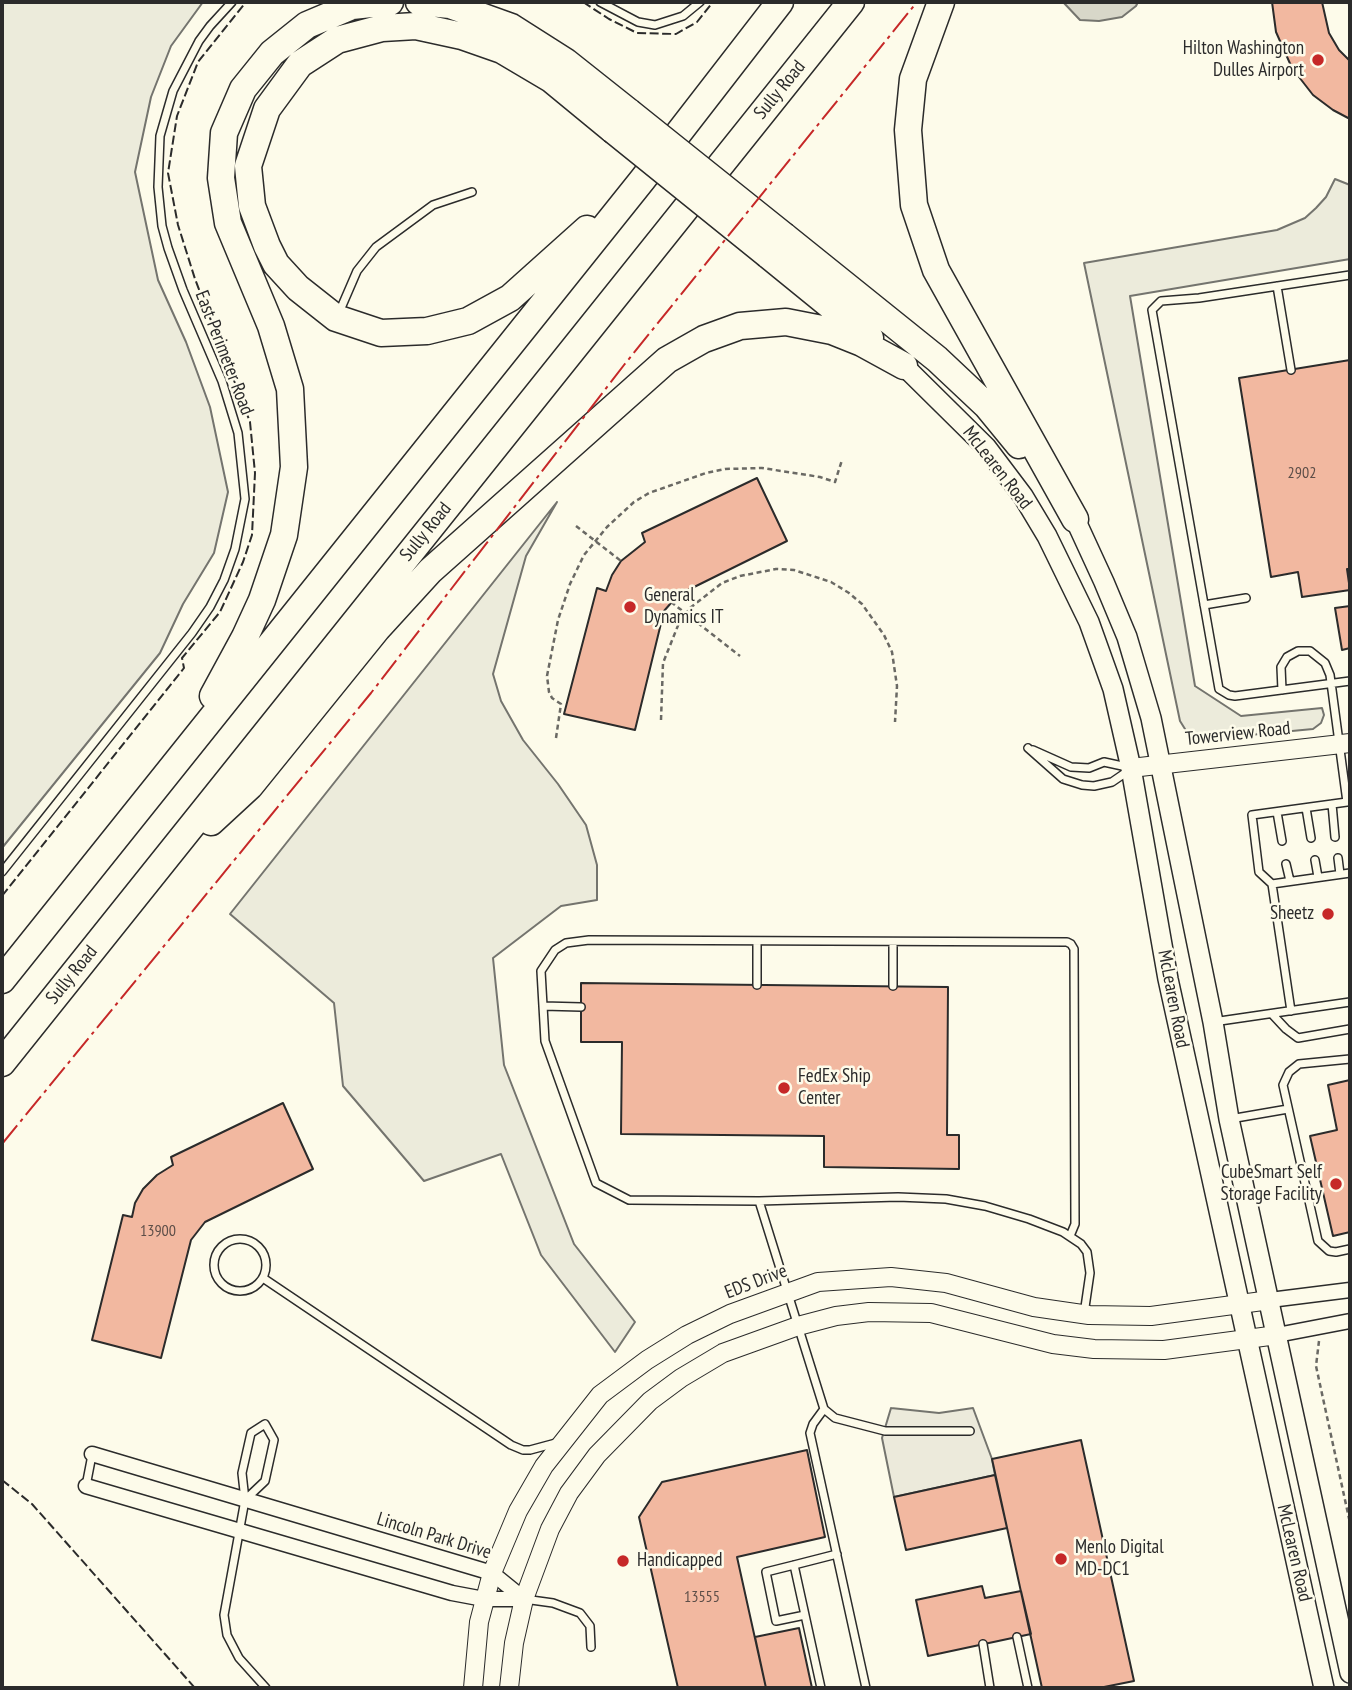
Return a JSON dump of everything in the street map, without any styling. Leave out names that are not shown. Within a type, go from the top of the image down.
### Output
[{"type":"highway","points":[[166,774],[245,637],[262,600],[285,535],[294,467],[290,389],[271,326],[228,223],[221,178],[224,133],[243,89],[272,53],[307,25],[352,6],[390,2]]},
{"type":"highway","points":[[419,2],[450,5],[511,27],[566,62],[621,121]]},
{"type":"highway","points":[[2,980],[643,179],[780,2]]},
{"type":"highway","name":"Sully Road","points":[[2,1063],[850,2]]},
{"type":"highway","points":[[941,2],[913,79],[908,130],[914,205],[936,270],[1075,519]]},
{"type":"highway","points":[[643,179],[510,298],[468,321],[428,331],[381,333],[336,318],[298,288],[276,264],[252,206],[248,166],[267,109],[300,64],[337,40],[382,28],[416,26],[462,36],[502,50],[621,121],[776,245],[937,359],[987,406],[1075,519]]},
{"type":"highway","points":[[776,245],[904,366]]},
{"type":"highway","points":[[147,881],[250,786],[377,629],[430,571],[667,360],[704,339],[740,326],[786,322],[832,331],[862,343],[904,366]]},
{"type":"main road","name":"McLearen Road","points":[[904,366],[986,447],[1023,496],[1047,536],[1102,655],[1131,768],[1168,979],[1324,1688]]},
{"type":"main road","name":"McLearen Road","points":[[1075,519],[1127,637],[1144,692],[1213,1022],[1229,1119],[1350,1673]]},
{"type":"street","name":"Towerview Road","points":[[1131,768],[1345,744]]},
{"type":"street","name":"EDS Drive","points":[[473,1688],[484,1599],[504,1541],[529,1490],[600,1395],[647,1360],[687,1335],[730,1314],[818,1282],[856,1278],[927,1279],[1034,1307],[1084,1315],[1151,1316],[1270,1300]]},
{"type":"street","points":[[1270,1300],[1350,1290]]},
{"type":"street","points":[[509,1688],[514,1643],[524,1599],[558,1512],[597,1455],[649,1401],[723,1353],[798,1326],[836,1316],[900,1312],[946,1316],[1031,1339],[1094,1349],[1164,1350],[1247,1340],[1350,1321]]},
{"type":"street","name":"Lincoln Park Drive","points":[[92,1454],[492,1573],[524,1599]]},
{"type":"street","points":[[86,1486],[452,1593],[484,1599],[524,1599]]},
{"type":"lane","name":"East Perimeter Road","points":[[2,872],[192,633],[224,580],[240,533],[245,499],[238,433],[222,381],[168,248],[162,226],[158,187],[160,136],[173,92],[199,41],[232,2]]},
{"type":"lane","points":[[600,2],[638,22],[656,25],[683,16],[700,2]]},
{"type":"lane","points":[[336,318],[357,271],[376,247],[433,205],[472,192]]},
{"type":"lane","points":[[242,257],[267,246]]},
{"type":"lane","points":[[1350,275],[1199,298],[1161,301],[1153,310],[1219,689],[1235,696],[1350,681]]},
{"type":"lane","points":[[1277,286],[1291,370]]},
{"type":"lane","points":[[1204,605],[1246,598]]},
{"type":"lane","points":[[1282,690],[1281,667],[1287,657],[1298,651],[1310,651],[1321,658],[1328,668],[1329,684],[1345,744],[1349,802],[1252,815],[1259,872],[1272,884],[1291,1011]]},
{"type":"lane","points":[[1028,748],[1070,767],[1089,768],[1104,762],[1131,768],[1112,782],[1094,786],[1082,785],[1063,779],[1028,748]]},
{"type":"lane","points":[[1332,804],[1335,837]]},
{"type":"lane","points":[[1306,808],[1311,838]]},
{"type":"lane","points":[[1277,812],[1282,841]]},
{"type":"lane","points":[[1338,858],[1340,874]]},
{"type":"lane","points":[[1315,860],[1318,877]]},
{"type":"lane","points":[[1286,864],[1290,881]]},
{"type":"lane","points":[[1272,884],[1350,873]]},
{"type":"lane","points":[[1070,1236],[1075,1224],[1074,949],[1071,944],[589,940],[566,943],[555,950],[541,971],[545,1041],[596,1183],[629,1200],[759,1201],[898,1197],[946,1199],[985,1206],[1029,1219],[1070,1236],[1081,1244],[1089,1261],[1084,1315]]},
{"type":"lane","points":[[757,942],[757,985]]},
{"type":"lane","points":[[892,943],[893,986]]},
{"type":"lane","points":[[1213,1022],[1350,1002]]},
{"type":"lane","points":[[543,1006],[581,1007]]},
{"type":"lane","points":[[1272,1014],[1298,1038],[1350,1029]]},
{"type":"lane","points":[[1350,1059],[1294,1067],[1285,1077],[1283,1085],[1318,1241],[1329,1251],[1350,1249]]},
{"type":"lane","points":[[1229,1119],[1288,1109]]},
{"type":"lane","points":[[759,1201],[824,1409],[835,1418],[885,1431],[970,1431]]},
{"type":"lane","points":[[235,1239],[249,1240],[264,1254],[267,1263],[263,1278],[255,1288],[244,1291],[225,1287],[215,1271],[216,1256],[228,1242],[235,1239]]},
{"type":"lane","points":[[263,1278],[499,1437],[523,1450],[563,1441]]},
{"type":"lane","points":[[824,1409],[810,1433],[866,1688]]},
{"type":"lane","points":[[245,1500],[265,1481],[274,1440],[265,1423],[251,1433],[242,1473],[245,1500],[224,1615],[227,1635],[239,1658],[266,1688]]},
{"type":"lane","points":[[86,1486],[92,1454]]},
{"type":"lane","points":[[805,1615],[776,1621],[766,1572],[837,1554]]},
{"type":"lane","points":[[794,1564],[821,1688]]},
{"type":"lane","points":[[524,1599],[553,1603],[580,1613],[590,1626],[592,1647]]},
{"type":"lane","points":[[1017,1637],[1028,1688]]},
{"type":"lane","points":[[983,1644],[989,1688]]},
{"type":"path","points":[[1349,2],[1350,19]]},
{"type":"path","points":[[556,738],[561,704],[552,698],[549,692],[547,676],[558,620],[570,584],[584,555],[594,541],[634,502],[669,484],[725,469],[782,471],[835,482],[842,460]]},
{"type":"path","points":[[576,526],[621,561]]},
{"type":"path","points":[[661,720],[663,663],[670,642],[686,613],[722,583],[740,576],[776,569],[794,570],[831,582],[862,604],[884,635],[892,652],[895,670],[895,722]]},
{"type":"path","points":[[671,602],[740,656]]},
{"type":"path","points":[[1317,1327],[1320,1348],[1316,1366],[1350,1523]]},
{"type":"shaded area","points":[[2,2],[203,2],[171,46],[151,97],[135,172],[158,280],[186,342],[210,407],[228,492],[214,553],[183,604],[160,653],[2,848]]},
{"type":"shaded area","points":[[1063,2],[1138,2],[1122,17],[1099,21],[1080,20]]},
{"type":"shaded area","points":[[1335,179],[1350,185],[1350,259],[1130,296],[1195,686],[1241,716],[1322,708],[1324,715],[1321,723],[1313,729],[1197,740],[1190,737],[1180,721],[1084,263],[1277,230],[1305,218],[1326,197]]},
{"type":"shaded area","points":[[557,502],[526,556],[493,674],[501,701],[523,740],[586,825],[597,865],[597,900],[561,906],[493,958],[504,1065],[574,1244],[635,1322],[615,1352],[541,1255],[501,1154],[424,1181],[343,1086],[334,1003],[230,914]]},
{"type":"shaded area","points":[[891,1408],[939,1413],[973,1408],[992,1459],[995,1475],[894,1497],[882,1438]]},
{"type":"building","name":"Hilton Washington Dulles Airport","points":[[1272,2],[1322,2],[1329,33],[1339,50],[1350,61],[1350,119],[1313,95],[1292,68],[1276,32]]},
{"type":"building","points":[[1350,360],[1350,569],[1347,569],[1350,590],[1302,597],[1298,572],[1271,577],[1239,378]]},
{"type":"building","name":"General Dynamics IT","points":[[757,478],[787,541],[678,595],[664,611],[635,730],[564,714],[597,588],[606,591],[621,561],[645,542],[642,533]]},
{"type":"building","points":[[1350,606],[1350,648],[1342,650],[1335,608]]},
{"type":"building","name":"FedEx Ship Center","points":[[581,983],[948,987],[947,1135],[959,1135],[959,1169],[824,1167],[824,1136],[621,1134],[622,1042],[581,1042]]},
{"type":"building","name":"CubeSmart Self Storage Facility","points":[[1350,1080],[1350,1232],[1333,1236],[1310,1136],[1337,1130],[1328,1085]]},
{"type":"building","points":[[283,1103],[313,1169],[205,1222],[191,1240],[161,1358],[92,1340],[123,1215],[132,1217],[135,1203],[143,1189],[157,1175],[173,1165],[171,1157]]},
{"type":"building","name":"Menlo Digital MD-DC1","points":[[1081,1440],[1134,1681],[1099,1688],[1042,1688],[992,1459]]},
{"type":"building","points":[[807,1450],[825,1537],[737,1557],[766,1688],[678,1688],[639,1517],[662,1482]]},
{"type":"building","points":[[995,1475],[1007,1528],[906,1550],[894,1497]]},
{"type":"building","points":[[982,1586],[985,1598],[1021,1591],[1031,1634],[928,1656],[916,1600]]},
{"type":"building","points":[[799,1628],[812,1688],[766,1688],[755,1637]]},
{"type":"fence","points":[[2,896],[184,668],[182,658],[220,612],[252,535],[255,473],[250,422],[195,279],[178,225],[168,173],[177,116],[198,62],[246,2]]},
{"type":"fence","points":[[583,2],[637,33],[676,34],[697,22],[713,2]]},
{"type":"fence","points":[[2,1480],[32,1504],[195,1688]]},
{"type":"power","points":[[2,1144],[371,693],[624,365],[917,2]]},
{"type":"place","name":"Hilton Washington Dulles Airport","points":[[1318,60]]},
{"type":"place","name":"General Dynamics IT","points":[[630,607]]},
{"type":"place","name":"Sheetz","points":[[1328,914]]},
{"type":"place","name":"FedEx Ship Center","points":[[784,1088]]},
{"type":"place","name":"CubeSmart Self Storage Facility","points":[[1336,1184]]},
{"type":"place","name":"Menlo Digital MD-DC1","points":[[1061,1559]]},
{"type":"place","name":"Handicapped","points":[[623,1561]]}]
